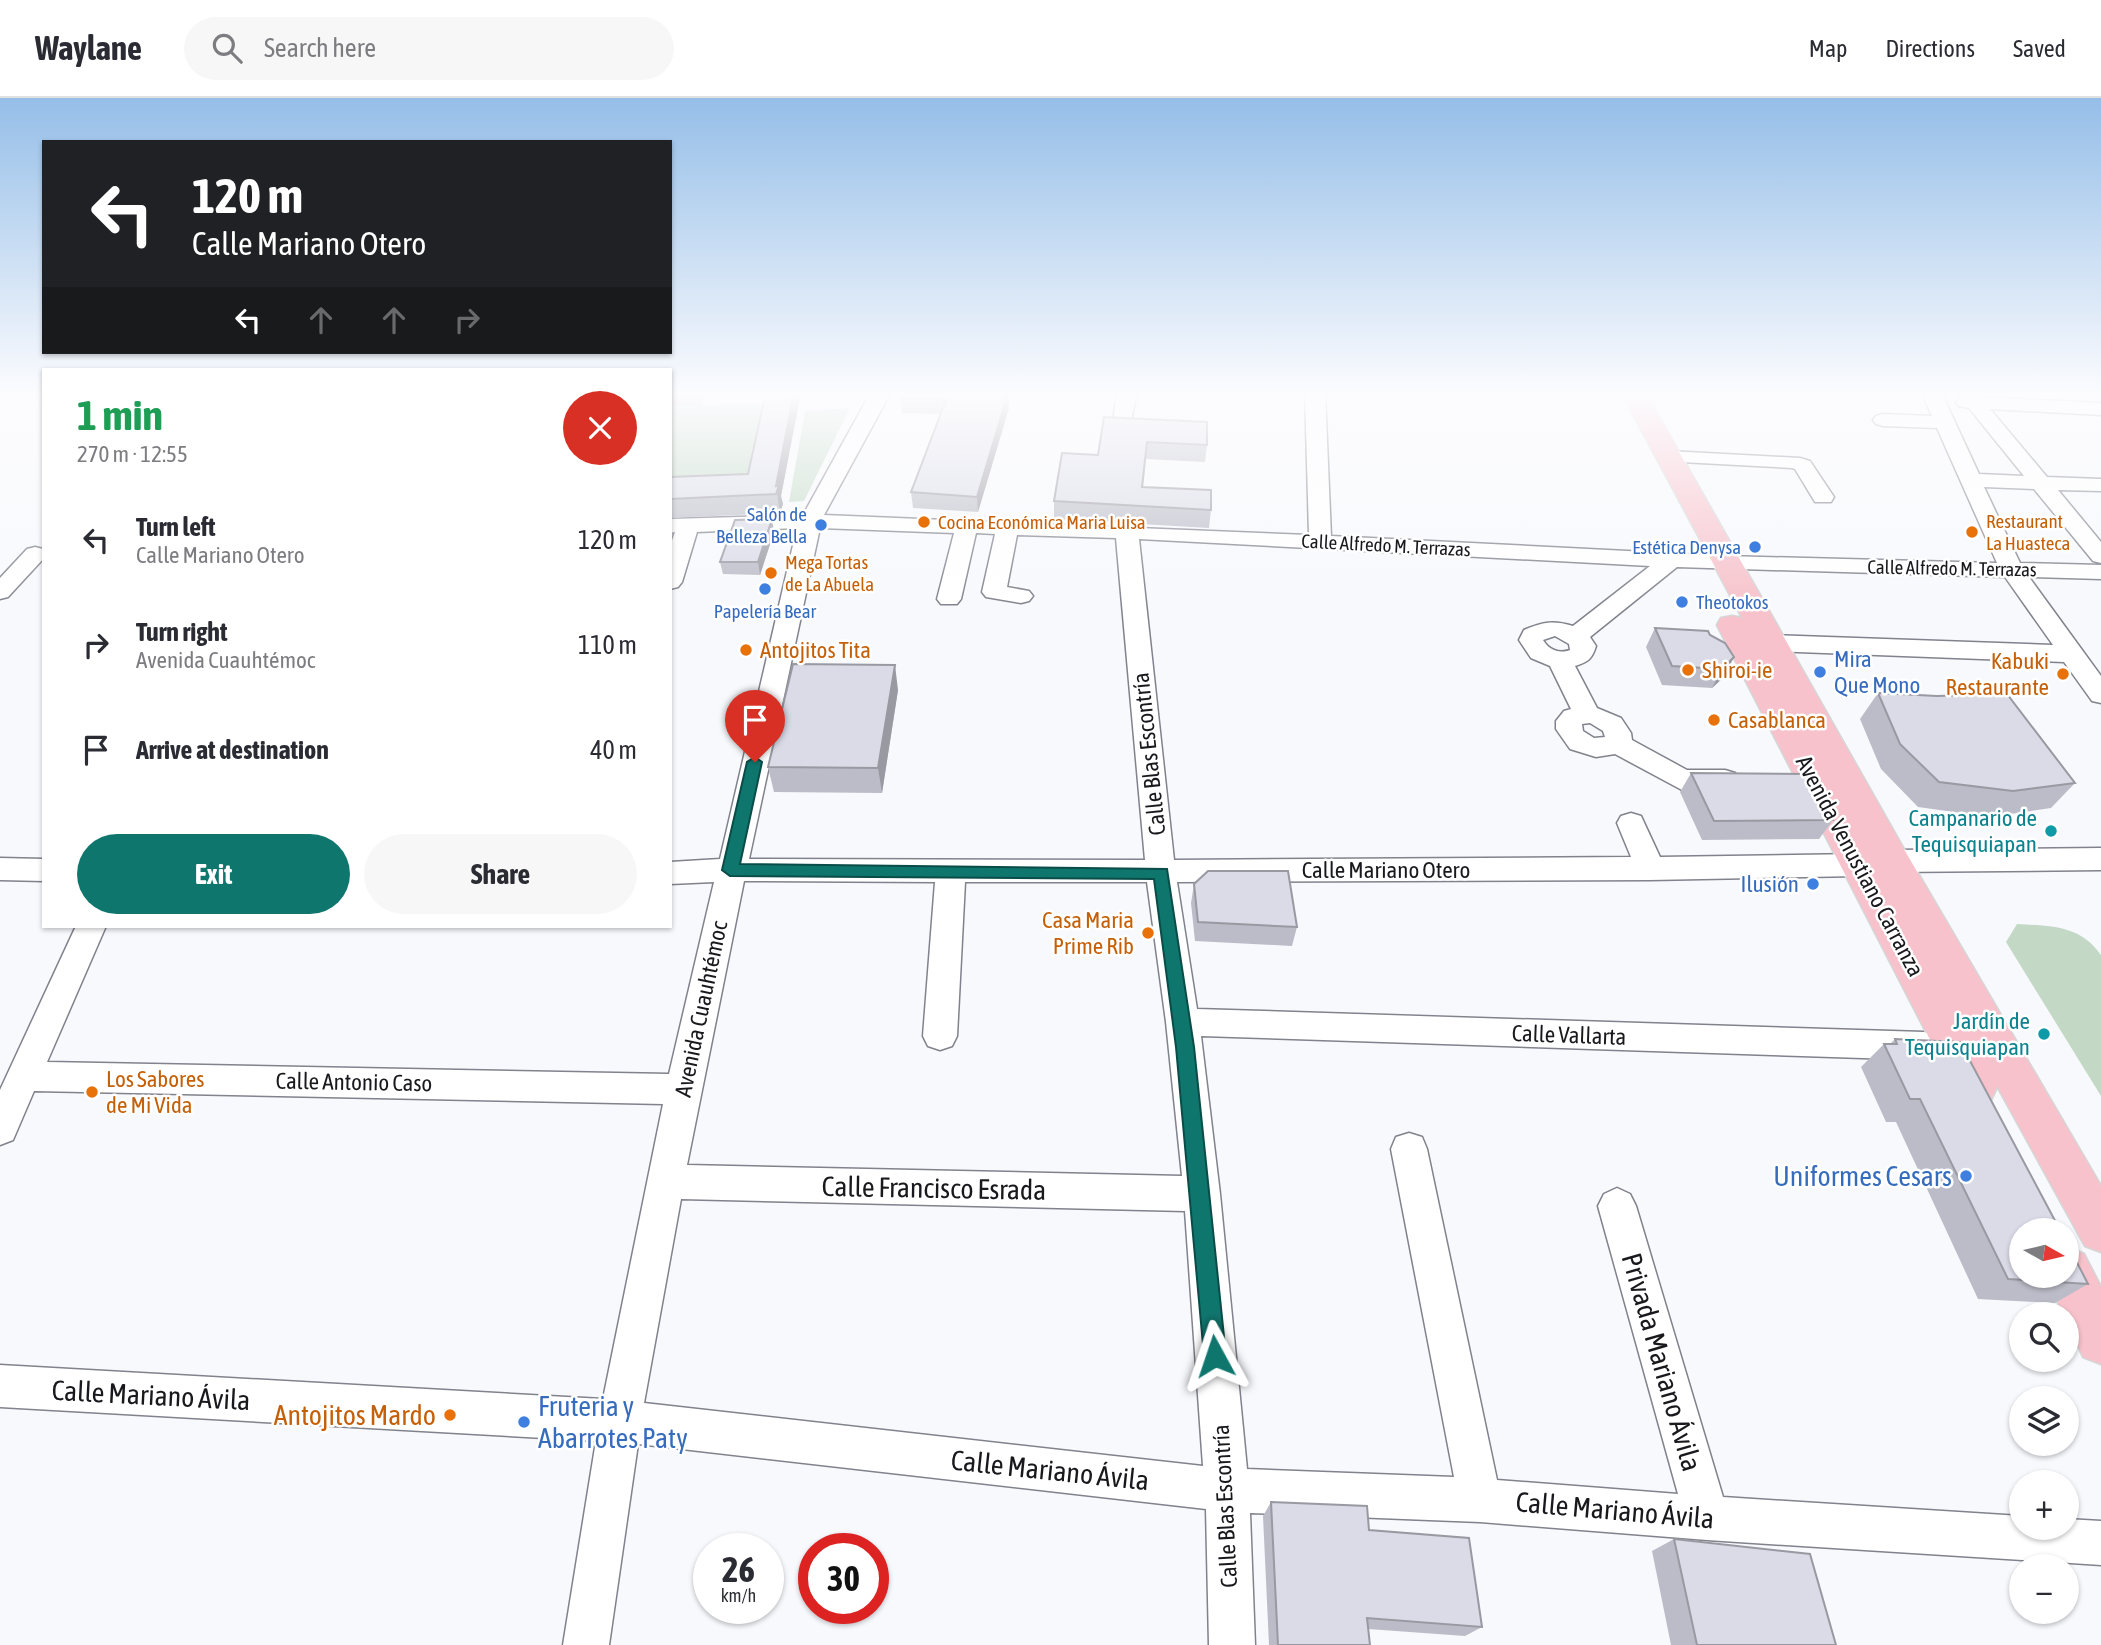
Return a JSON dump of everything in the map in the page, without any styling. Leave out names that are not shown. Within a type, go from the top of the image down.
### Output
[{"type":"main road","name":"Avenida Venustiano Carranza","points":[[1647,464],[1699,561],[1801,781],[1876,863],[2101,1230]]},
{"type":"main road","name":"Avenida Venustiano Carranza","points":[[1671,464],[1699,561],[1770,643],[1876,863],[1956,1047],[1993,1120]]},
{"type":"main road","points":[[2076,1288],[2101,1339]]},
{"type":"street","name":"Avenida Cuauhtémoc","points":[[586,1645],[620,1421],[683,1089],[730,870],[810,521],[841,464]]},
{"type":"street","points":[[1317,464],[1320,542]]},
{"type":"street","points":[[1800,464],[1823,497]]},
{"type":"street","points":[[1964,464],[2011,569],[2101,695]]},
{"type":"street","points":[[2027,464],[2101,556]]},
{"type":"street","points":[[1971,480],[2101,485]]},
{"type":"street","name":"Calle Alfredo M. Terrazas","points":[[679,525],[810,521],[967,526],[1699,561],[2101,572]]},
{"type":"street","points":[[672,569],[679,525]]},
{"type":"street","points":[[949,599],[967,526]]},
{"type":"street","points":[[1007,528],[994,592],[1021,596]]},
{"type":"street","name":"Calle Blas Escontría","points":[[1127,533],[1161,873],[1183,1022],[1202,1194],[1227,1490],[1232,1645]]},
{"type":"street","points":[[0,556],[39,554]]},
{"type":"street","points":[[0,592],[39,554]]},
{"type":"street","points":[[1575,636],[1699,561]]},
{"type":"street","points":[[1551,628],[1575,636],[1584,646],[1581,655],[1559,660],[1536,650],[1531,640],[1537,631],[1551,628]]},
{"type":"street","points":[[1770,643],[2072,654]]},
{"type":"street","points":[[1559,660],[1587,714],[1573,717],[1569,721],[1567,726],[1572,737],[1595,748],[1611,747],[1616,743],[1682,780],[1748,780]]},
{"type":"street","points":[[1631,823],[1650,869]]},
{"type":"street","name":"Calle Mariano Otero","points":[[672,873],[730,870],[1161,873],[1650,869],[2101,859]]},
{"type":"street","points":[[0,869],[42,870]]},
{"type":"street","points":[[940,1036],[951,870]]},
{"type":"street","points":[[0,1129],[90,928]]},
{"type":"street","name":"Calle Vallarta","points":[[1183,1022],[1956,1047]]},
{"type":"street","name":"Calle Antonio Caso","points":[[25,1076],[683,1089]]},
{"type":"street","points":[[1409,1149],[1480,1500]]},
{"type":"street","name":"Calle Francisco Esrada","points":[[667,1182],[1202,1194]]},
{"type":"street","name":"Privada Mariano Ávila","points":[[1618,1206],[1707,1518]]},
{"type":"street","name":"Calle Mariano Ávila","points":[[0,1386],[620,1421],[1227,1490],[1480,1500],[1707,1518],[2101,1543]]},
{"type":"green space","points":[[672,464],[758,464],[752,493],[672,496]]},
{"type":"green space","points":[[796,464],[822,464],[804,501],[789,502]]},
{"type":"green space","points":[[2017,924],[2064,929],[2084,938],[2101,955],[2101,1096],[2006,942]]},
{"type":"building","points":[[750,464],[780,464],[776,494],[672,499],[672,477],[748,474]]},
{"type":"building","points":[[922,464],[987,464],[977,497],[911,492]]},
{"type":"building","points":[[1060,464],[1145,464],[1142,487],[1211,490],[1211,510],[1054,501]]},
{"type":"building","points":[[772,519],[758,562],[720,562],[735,520]]},
{"type":"building","points":[[1655,628],[1708,631],[1710,635],[1725,643],[1734,657],[1722,669],[1672,666]]},
{"type":"building","points":[[793,664],[895,665],[878,768],[768,767]]},
{"type":"building","points":[[1878,693],[1937,696],[2007,694],[2075,783],[2013,791],[1939,782],[1900,744]]},
{"type":"building","points":[[1691,773],[1807,774],[1833,820],[1714,821]]},
{"type":"building","points":[[1208,871],[1288,871],[1297,927],[1198,922],[1194,884]]},
{"type":"building","points":[[1895,1039],[1960,1042],[2054,1218],[2009,1218],[2009,1279],[1920,1099],[1910,1099],[1884,1044],[1897,1044]]},
{"type":"building","points":[[2079,1266],[2088,1284],[2079,1283]]},
{"type":"building","points":[[1271,1502],[1367,1506],[1369,1530],[1469,1538],[1482,1627],[1367,1618],[1370,1645],[1278,1645]]},
{"type":"building","points":[[1674,1539],[1810,1554],[1836,1645],[1697,1645]]},
{"type":"place","name":"Cocina Económica Maria Luisa","points":[[924,522]]},
{"type":"place","name":"Salón de Belleza Bella","points":[[821,525]]},
{"type":"place","name":"Restaurant La Huasteca","points":[[1972,532]]},
{"type":"place","name":"Estética Denysa","points":[[1755,547]]},
{"type":"place","name":"Mega Tortas de La Abuela","points":[[771,573]]},
{"type":"place","name":"Papelería Bear","points":[[765,589]]},
{"type":"place","name":"Theotokos","points":[[1682,602]]},
{"type":"place","name":"Antojitos Tita","points":[[746,650]]},
{"type":"place","name":"Shiroi-ie","points":[[1688,670]]},
{"type":"place","name":"Mira Que Mono","points":[[1820,672]]},
{"type":"place","name":"Kabuki Restaurante","points":[[2063,674]]},
{"type":"place","name":"Casablanca","points":[[1714,720]]},
{"type":"place","name":"Campanario de Tequisquiapan","points":[[2051,831]]},
{"type":"place","name":"Ilusión","points":[[1813,884]]},
{"type":"place","name":"Casa Maria Prime Rib","points":[[1148,933]]},
{"type":"place","name":"Jardín de Tequisquiapan","points":[[2044,1034]]},
{"type":"place","name":"Los Sabores de Mi Vida","points":[[92,1092]]},
{"type":"place","name":"Uniformes Cesars","points":[[1966,1176]]},
{"type":"place","name":"Antojitos Mardo","points":[[450,1415]]},
{"type":"place","name":"Fruteria y Abarrotes Paty","points":[[524,1422]]},
{"type":"route","points":[[755,762],[730,870],[1161,873],[1179,997],[1202,1194],[1215,1356]]}]
